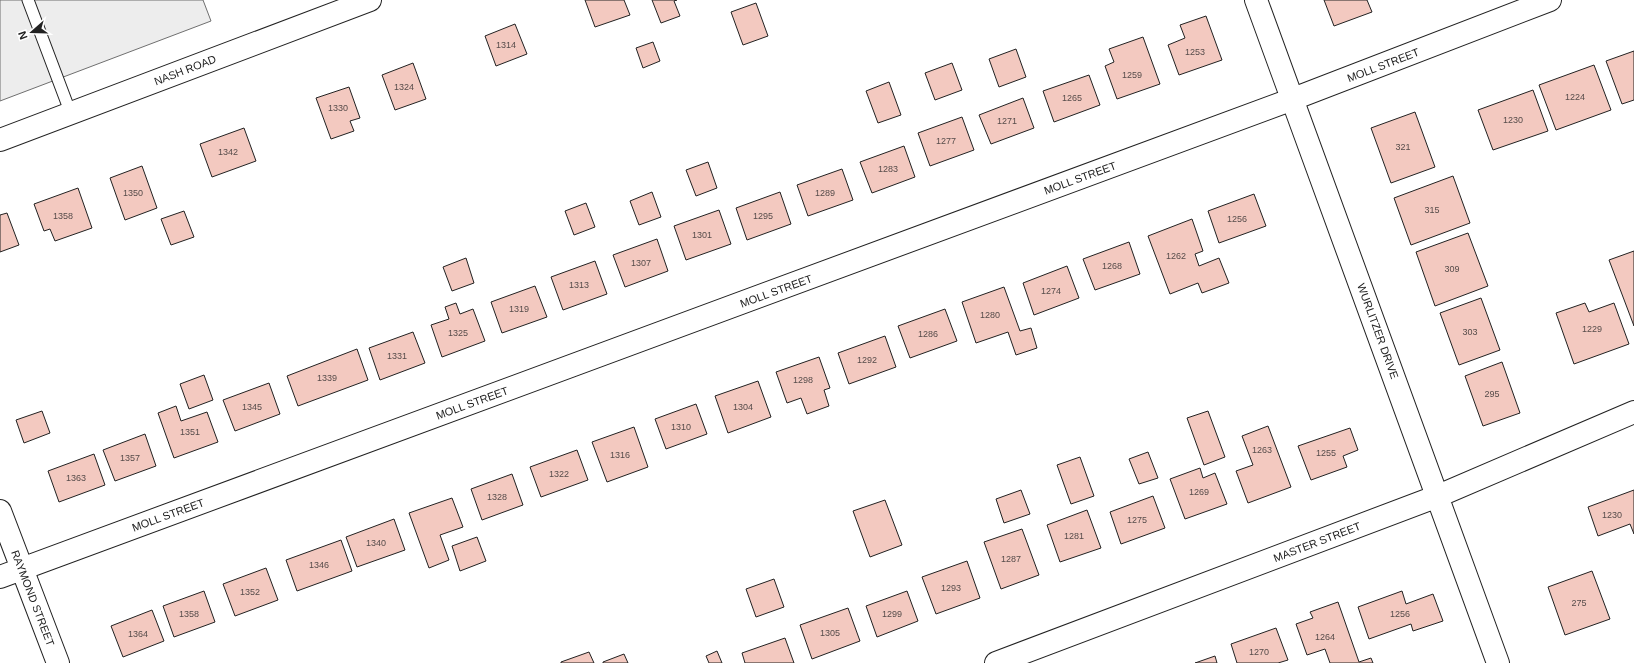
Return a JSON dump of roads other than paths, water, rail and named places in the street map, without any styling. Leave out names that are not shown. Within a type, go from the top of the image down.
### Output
[{"type":"street","name":"NASH ROAD","points":[[0,140],[368,0]]},
{"type":"street","name":"WURLITZER DRIVE","points":[[1256,0],[1498,663]]},
{"type":"street","name":"MOLL STREET","points":[[0,577],[1293,99],[1550,0]]},
{"type":"street","name":"MASTER STREET","points":[[996,663],[1438,496],[1634,412]]},
{"type":"street","name":"RAYMOND STREET","points":[[0,511],[58,663]]},
{"type":"lane","points":[[28,0],[71,114]]}]
